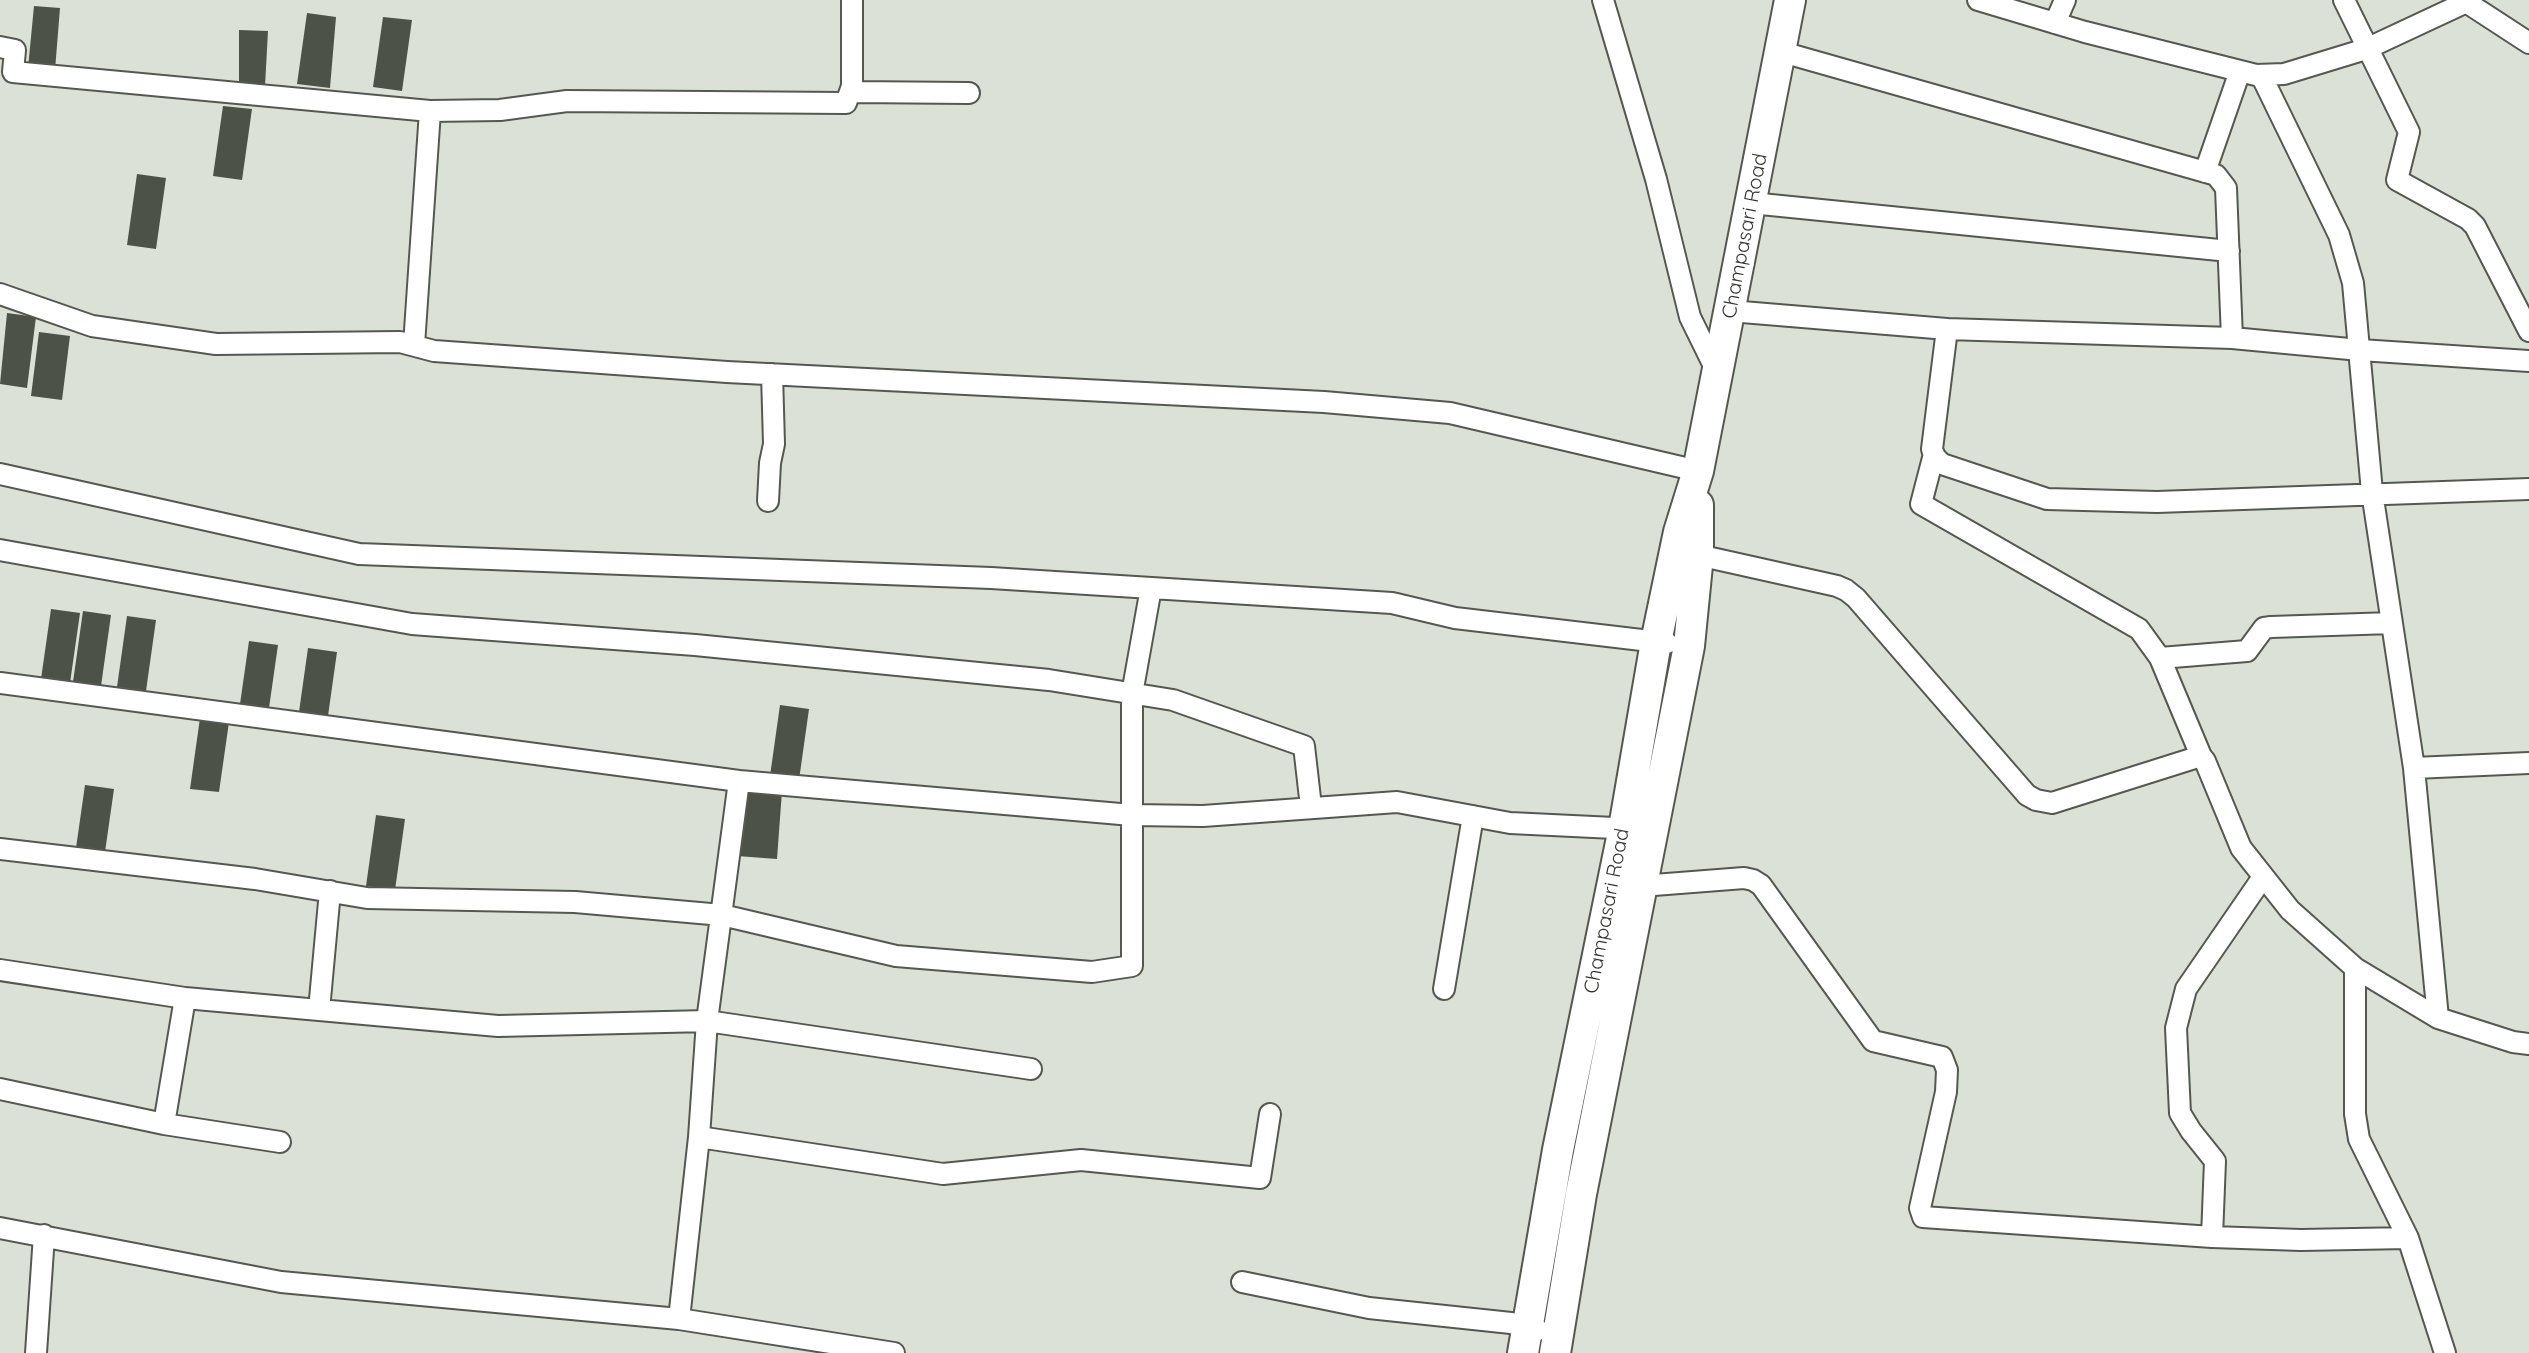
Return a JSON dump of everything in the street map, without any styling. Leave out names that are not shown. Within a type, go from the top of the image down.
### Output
[{"type":"main road","name":"Champasari Road","points":[[1556,1344],[1581,1194],[1641,886],[1637,829],[1656,642],[1679,532],[1698,471],[1790,0]]},
{"type":"main road","name":"Champasari Road","points":[[1525,1340],[1558,1150],[1637,829],[1689,646],[1698,555],[1698,471]]},
{"type":"street","points":[[852,0],[852,92],[969,93]]},
{"type":"street","points":[[1603,0],[1656,179],[1690,317],[1718,374]]},
{"type":"street","points":[[1978,0],[2055,23],[2261,75],[2284,74],[2366,49],[2466,1],[2529,43]]},
{"type":"street","points":[[2055,23],[2065,0]]},
{"type":"street","points":[[2344,0],[2409,132],[2397,180],[2468,219],[2475,226],[2529,331]]},
{"type":"street","points":[[0,47],[15,50],[13,72],[430,111],[500,110],[567,101],[846,103],[852,86]]},
{"type":"street","points":[[1782,52],[2221,179],[2226,188],[2232,338]]},
{"type":"street","points":[[2205,172],[2240,71]]},
{"type":"street","points":[[2261,75],[2339,235],[2353,283],[2372,492],[2414,768],[2438,1018]]},
{"type":"street","points":[[414,345],[430,111]]},
{"type":"street","points":[[1751,203],[2229,251]]},
{"type":"street","points":[[0,294],[92,326],[216,344],[400,342],[434,351],[772,374],[1324,402],[1450,413],[1698,471]]},
{"type":"street","points":[[1730,311],[1947,329],[2232,338],[2529,361]]},
{"type":"street","points":[[1947,329],[1932,449],[1934,454],[1942,464],[2040,497],[2157,502],[2372,492],[2529,489]]},
{"type":"street","points":[[768,501],[774,444],[772,374]]},
{"type":"street","points":[[1934,454],[1921,498],[1923,506],[2139,629],[2160,658],[2241,848],[2290,910],[2355,968],[2438,1018],[2513,1042],[2529,1044]]},
{"type":"street","points":[[0,474],[359,554],[991,578],[1392,603],[1455,618],[1689,646]]},
{"type":"street","points":[[0,550],[412,624],[695,645],[1049,680],[1173,700],[1304,746],[1311,807]]},
{"type":"street","points":[[1698,555],[1846,590],[2027,795],[2036,800],[2052,803],[2201,756]]},
{"type":"street","points":[[0,849],[255,879],[367,898],[575,902],[722,915],[896,956],[1092,972],[1132,966],[1132,694],[1151,588]]},
{"type":"street","points":[[2160,658],[2247,651],[2266,627],[2392,623]]},
{"type":"street","points":[[0,683],[739,781],[1132,815],[1203,816],[1397,802],[1510,823],[1637,829]]},
{"type":"street","points":[[2414,768],[2529,763]]},
{"type":"street","points":[[679,1319],[699,1137],[707,1021],[739,781]]},
{"type":"street","points":[[1444,989],[1473,816]]},
{"type":"street","points":[[2212,1237],[2215,1161],[2180,1113],[2176,1028],[2186,989],[2263,877]]},
{"type":"street","points":[[1641,886],[1744,878],[1753,880],[1761,885],[1873,1041],[1942,1057],[1947,1070],[1946,1092],[1920,1208],[1923,1217],[2212,1237],[2301,1240],[2408,1238]]},
{"type":"street","points":[[319,1010],[330,891]]},
{"type":"street","points":[[2355,968],[2355,1114],[2359,1139],[2408,1238],[2445,1353]]},
{"type":"street","points":[[0,970],[185,998],[498,1026],[707,1021],[1031,1069]]},
{"type":"street","points":[[164,1124],[185,998]]},
{"type":"street","points":[[0,1089],[164,1124],[280,1142]]},
{"type":"street","points":[[699,1137],[943,1174],[1081,1160],[1260,1178],[1270,1114]]},
{"type":"street","points":[[0,1228],[281,1282],[679,1319],[894,1353]]},
{"type":"street","points":[[36,1353],[44,1235]]},
{"type":"street","points":[[1242,1282],[1369,1308],[1511,1323],[1525,1340],[1556,1344]]},
{"type":"building","points":[[34,6],[60,8],[55,70],[28,68]]},
{"type":"building","points":[[307,13],[336,17],[330,88],[297,84]]},
{"type":"building","points":[[383,17],[412,20],[402,91],[373,87]]},
{"type":"building","points":[[239,30],[268,31],[265,86],[239,84]]},
{"type":"building","points":[[223,106],[252,109],[242,180],[213,176]]},
{"type":"building","points":[[137,174],[166,178],[156,249],[127,245]]},
{"type":"building","points":[[7,313],[36,317],[27,388],[0,384]]},
{"type":"building","points":[[39,332],[70,336],[62,400],[31,396]]},
{"type":"building","points":[[51,609],[80,613],[70,683],[41,679]]},
{"type":"building","points":[[83,611],[111,615],[101,686],[73,682]]},
{"type":"building","points":[[127,616],[156,620],[146,691],[117,687]]},
{"type":"building","points":[[249,641],[278,645],[268,715],[239,711]]},
{"type":"building","points":[[308,648],[337,652],[327,723],[298,719]]},
{"type":"building","points":[[780,705],[809,709],[799,780],[770,776]]},
{"type":"building","points":[[200,718],[229,722],[219,792],[190,789]]},
{"type":"building","points":[[85,785],[114,789],[104,859],[75,855]]},
{"type":"building","points":[[742,788],[782,791],[777,859],[737,856]]},
{"type":"building","points":[[376,815],[405,819],[395,890],[366,886]]}]
